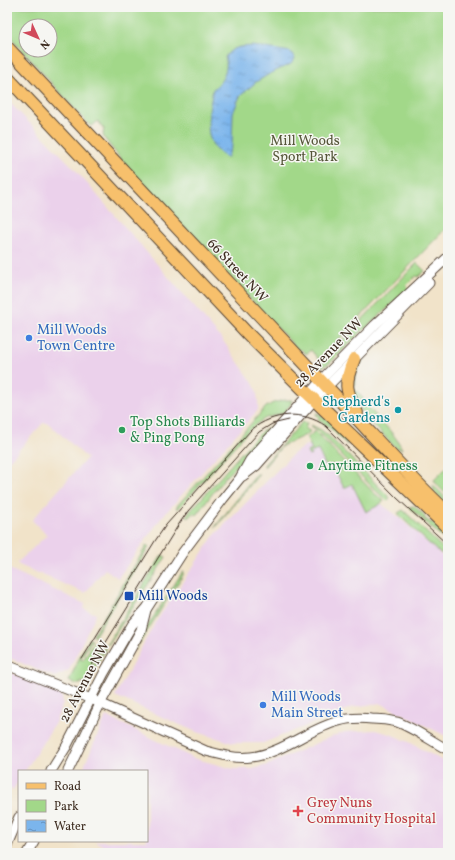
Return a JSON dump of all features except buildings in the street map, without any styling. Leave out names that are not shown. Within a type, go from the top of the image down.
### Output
[{"type":"main road","name":"66 Street NW","points":[[7,47],[317,391],[448,528]]},
{"type":"main road","points":[[7,57],[12,62],[28,69]]},
{"type":"main road","points":[[7,77],[205,288],[273,348],[379,449],[390,454]]},
{"type":"main road","points":[[354,359],[347,382],[347,388],[349,396],[364,424]]},
{"type":"main road","name":"66 Street NW","points":[[317,391],[364,424],[415,481],[448,513]]},
{"type":"street","name":"28 Avenue NW","points":[[52,770],[66,747],[104,673],[132,624],[147,608],[183,552],[240,478],[250,460],[317,391],[375,325],[448,257]]},
{"type":"street","name":"28 Avenue NW","points":[[317,391],[354,359],[448,264]]},
{"type":"street","name":"28 Avenue NW","points":[[68,770],[100,704],[141,630],[147,608]]},
{"type":"street","points":[[7,664],[91,699],[206,751],[228,757],[250,757],[262,755],[339,720],[365,718],[397,722],[448,750]]},
{"type":"street","points":[[7,834],[18,818]]},
{"type":"street","points":[[7,845],[18,818]]},
{"type":"street","points":[[27,853],[33,842]]},
{"type":"shaded area","points":[[7,100],[72,166],[221,338],[251,380],[256,389],[258,400],[258,410],[162,517],[118,578],[105,569],[85,593],[17,563],[47,535],[32,520],[87,458],[48,423],[43,423],[7,463]]},
{"type":"shaded area","points":[[306,445],[321,449],[370,496],[395,514],[448,561],[448,737],[380,703],[353,707],[263,743],[233,743],[194,731],[115,696],[155,623],[213,537],[292,455]]},
{"type":"shaded area","points":[[7,568],[85,604],[84,609],[96,614],[69,670],[55,677],[7,657]]},
{"type":"shaded area","points":[[7,671],[58,693],[62,697],[63,703],[55,723],[26,770],[18,770],[18,782],[13,790],[7,787]]},
{"type":"shaded area","name":"Grey Nuns Community Hospital","points":[[106,716],[193,758],[233,769],[253,769],[268,765],[345,732],[375,730],[390,734],[409,742],[448,764],[448,853],[117,853],[97,842],[148,842],[148,770],[82,770]]},
{"type":"green space","name":"Mill Woods Sport Park","points":[[7,7],[448,7],[448,226],[319,360],[311,350],[306,354],[301,349],[299,351],[128,168],[104,138],[104,129],[98,121],[92,126],[88,124],[29,58],[58,58],[58,18],[18,18],[18,45],[7,33]]},
{"type":"green space","points":[[417,263],[425,271],[418,277],[416,276],[406,286],[409,289],[359,334],[330,363],[322,367],[320,363]]},
{"type":"green space","points":[[374,346],[363,359],[356,376],[355,386],[352,386],[359,362]]},
{"type":"green space","points":[[353,389],[391,432],[402,449],[393,445],[371,422],[359,407]]},
{"type":"green space","points":[[284,400],[292,400],[290,405],[283,413],[266,418],[249,430],[178,509],[176,507],[266,407]]},
{"type":"green space","points":[[316,413],[325,417],[333,425],[347,445],[328,426],[318,420],[319,417]]},
{"type":"green space","points":[[302,422],[307,423],[305,429],[310,431],[308,434],[282,446],[264,467],[264,465]]},
{"type":"green space","points":[[274,425],[246,457],[226,476],[196,515],[193,513],[188,518],[186,516],[252,441],[261,432]]},
{"type":"green space","points":[[311,425],[329,436],[390,498],[387,501],[316,429],[310,426]]},
{"type":"green space","points":[[315,431],[374,493],[384,501],[366,512],[352,484],[344,488],[332,464],[326,467],[318,450],[310,453],[311,455],[309,456],[307,452],[312,450],[307,438]]},
{"type":"green space","points":[[447,467],[448,468],[448,496],[434,480]]},
{"type":"green space","points":[[257,474],[259,474],[215,527]]},
{"type":"green space","points":[[433,485],[448,500],[448,504],[434,492]]},
{"type":"green space","points":[[414,506],[425,516],[424,518],[431,523],[432,522],[448,536],[448,543],[409,507]]},
{"type":"green space","points":[[403,510],[448,553],[448,557],[437,551],[401,517],[398,513]]},
{"type":"green space","points":[[147,545],[149,547],[94,637],[93,635]]},
{"type":"green space","points":[[162,555],[166,557],[108,645],[107,644]]},
{"type":"green space","points":[[183,571],[183,575],[135,650],[143,633]]},
{"type":"green space","points":[[90,639],[92,640],[80,659],[83,660],[94,642],[102,647],[91,665],[93,666],[104,648],[106,648],[88,680],[84,683],[81,682],[81,684],[74,684],[69,681],[81,654]]},
{"type":"water","points":[[253,46],[291,52],[295,59],[291,64],[256,82],[240,96],[233,113],[232,146],[227,158],[212,144],[208,129],[213,89],[220,83],[226,71],[225,57],[228,53],[237,48]]},
{"type":"tram line","points":[[82,659],[166,525],[251,430],[269,420],[288,415],[298,415],[307,417],[326,426],[397,498],[448,545]]},
{"type":"tram line","points":[[92,665],[188,511],[259,432],[272,424],[289,420]]},
{"type":"place","name":"Mill Woods Town Centre","points":[[29,338]]},
{"type":"place","name":"Shepherd's Gardens","points":[[398,410]]},
{"type":"place","name":"Top Shots Billiards & Ping Pong","points":[[122,430]]},
{"type":"place","name":"Anytime Fitness","points":[[310,466]]},
{"type":"place","name":"Mill Woods","points":[[129,596]]},
{"type":"place","name":"Mill Woods Main Street","points":[[263,705]]},
{"type":"place","name":"Grey Nuns Community Hospital","points":[[298,811]]}]
